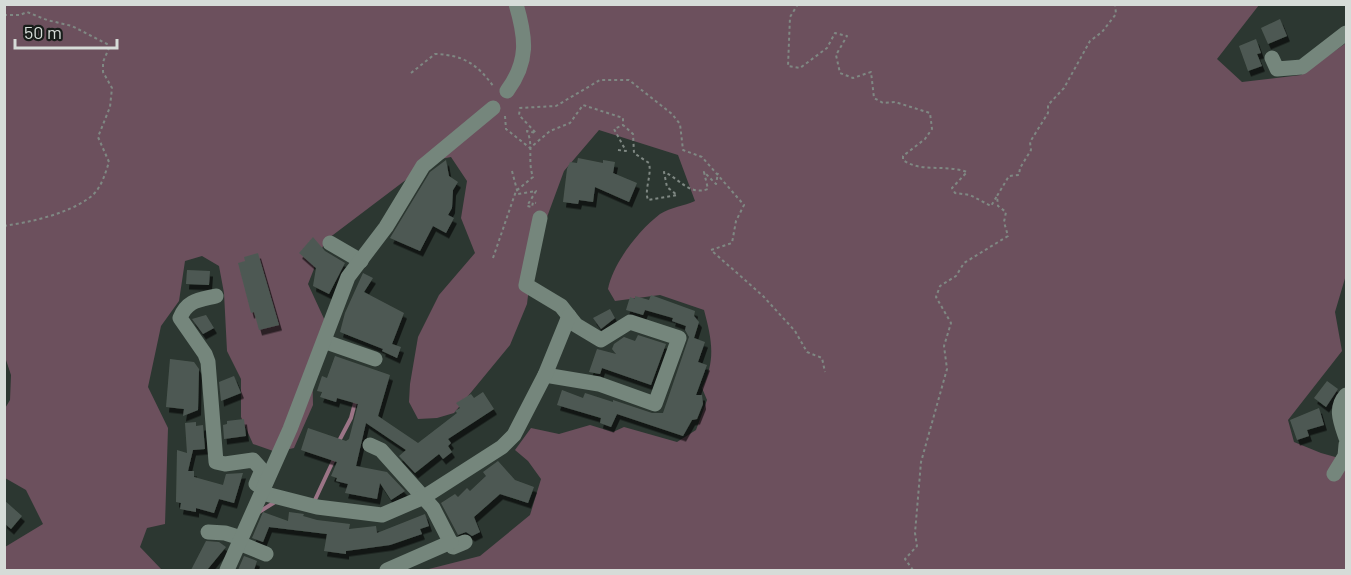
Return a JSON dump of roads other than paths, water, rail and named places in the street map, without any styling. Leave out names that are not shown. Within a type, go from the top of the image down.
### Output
[{"type":"street","points":[[503,92],[524,54],[525,35],[516,4]]},
{"type":"street","points":[[1272,58],[1277,69],[1302,67],[1347,33]]},
{"type":"street","points":[[227,570],[326,342],[339,294],[386,227],[423,166],[499,111]]},
{"type":"street","points":[[540,211],[526,285],[561,306],[576,325],[601,340],[630,322],[679,338],[655,404],[599,384],[545,375]]},
{"type":"street","points":[[330,243],[361,261]]},
{"type":"street","points":[[216,296],[192,301],[185,307],[180,318],[205,354],[207,362],[216,462],[225,464],[253,460],[262,470],[256,484],[263,490],[317,507],[382,514],[424,497],[502,447],[514,435],[545,375],[568,316]]},
{"type":"street","points":[[326,342],[375,359]]},
{"type":"street","points":[[1347,395],[1342,400],[1338,416],[1347,438]]},
{"type":"street","points":[[370,445],[381,450],[424,497],[458,542],[408,566],[387,570]]},
{"type":"street","points":[[1334,474],[1345,456],[1347,445]]},
{"type":"street","points":[[208,532],[225,533],[266,554]]},
{"type":"waterway","points":[[339,441],[351,418],[356,399]]},
{"type":"waterway","points":[[314,502],[335,457]]},
{"type":"waterway","points":[[259,512],[275,502]]}]
